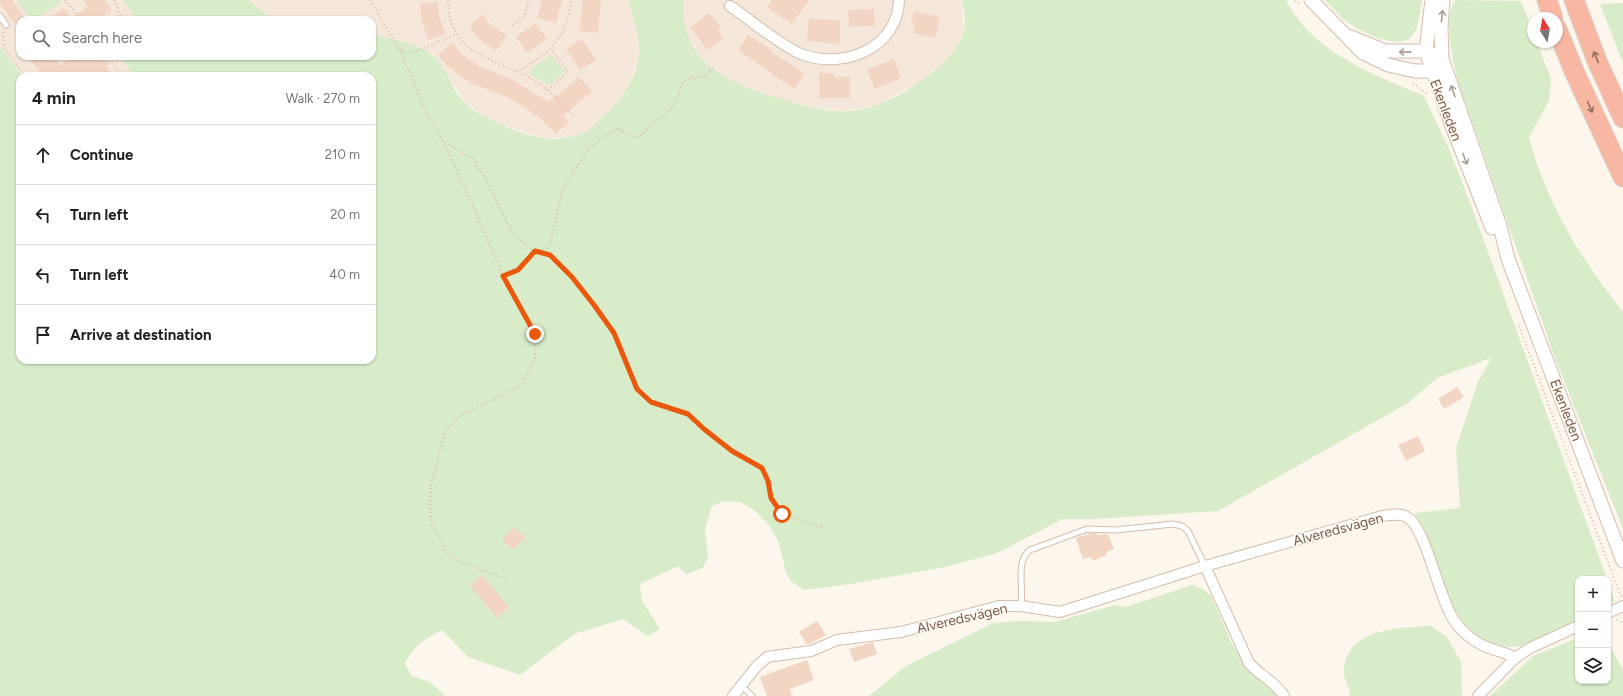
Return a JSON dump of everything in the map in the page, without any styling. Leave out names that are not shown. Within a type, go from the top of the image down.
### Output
[{"type":"highway","points":[[1547,0],[1551,12]]},
{"type":"highway","points":[[1574,0],[1584,28],[1623,118]]},
{"type":"highway","points":[[1582,0],[1584,28]]},
{"type":"highway","points":[[1563,44],[1623,177]]},
{"type":"street","points":[[730,6],[791,48],[813,57],[835,59],[860,54],[880,43],[893,24],[898,12],[899,0]]},
{"type":"street","name":"Ekenleden","points":[[1432,0],[1426,52],[1431,71],[1492,230],[1508,259]]},
{"type":"street","name":"Ekenleden","points":[[1443,0],[1441,28],[1442,59],[1500,226],[1508,259],[1623,561]]},
{"type":"street","points":[[1306,3],[1347,36],[1363,53],[1388,65],[1415,71],[1431,71],[1442,59],[1426,52],[1385,51],[1347,36]]},
{"type":"street","name":"Alveredsvägen","points":[[732,696],[742,686],[756,667],[767,657],[811,651],[837,640],[901,632],[999,606],[1021,606],[1060,612],[1204,566],[1382,516],[1397,514],[1406,516],[1417,530],[1445,605],[1456,622],[1475,641],[1490,649],[1509,654],[1514,658]]},
{"type":"street","points":[[1204,566],[1250,663],[1255,670],[1274,683],[1284,696]]},
{"type":"street","points":[[1610,612],[1623,606]]},
{"type":"street","points":[[1478,696],[1514,658],[1530,648],[1575,627]]},
{"type":"lane","points":[[0,16],[6,26]]},
{"type":"lane","points":[[1021,606],[1022,561],[1025,554],[1030,550],[1087,529],[1116,530],[1173,524],[1182,526],[1188,531],[1204,566]]},
{"type":"lane","points":[[742,686],[752,696]]},
{"type":"path","points":[[65,0],[78,16]]},
{"type":"path","points":[[114,0],[120,16]]},
{"type":"path","points":[[370,0],[400,50],[425,109],[442,140],[469,197],[503,276],[535,334],[535,358],[520,386],[458,417],[446,430],[431,483],[430,508],[432,524],[446,551],[453,559],[499,576],[508,582]]},
{"type":"path","points":[[448,0],[452,24],[456,34],[463,41],[486,59],[536,81],[548,90],[575,118]]},
{"type":"path","points":[[514,24],[524,17],[529,0]]},
{"type":"path","points":[[517,72],[536,61],[551,49],[563,31],[571,0]]},
{"type":"path","points":[[1295,0],[1306,3]]},
{"type":"path","points":[[6,26],[3,35],[4,47],[22,72]]},
{"type":"path","points":[[400,50],[410,54],[456,34]]},
{"type":"path","points":[[548,90],[568,72],[551,49]]},
{"type":"path","points":[[110,60],[119,72]]},
{"type":"path","points":[[503,276],[518,270],[535,251],[549,248],[563,188],[588,150],[602,137],[618,128],[630,136],[639,137],[670,110],[678,98],[682,84],[687,79],[706,76],[715,66]]},
{"type":"path","points":[[1407,81],[1420,88],[1432,99]]},
{"type":"path","points":[[442,140],[473,159],[519,239],[535,251],[550,255],[572,277],[594,305],[614,333],[637,389],[651,402],[688,414],[732,451],[762,468],[768,481],[771,498],[782,514],[827,529]]},
{"type":"path","points":[[1518,323],[1623,602]]},
{"type":"shaded area","points":[[0,0],[123,0],[132,13],[132,16],[16,16],[16,60],[123,60],[131,72],[16,72],[16,79],[0,89]]},
{"type":"shaded area","points":[[249,0],[629,0],[639,50],[637,62],[626,91],[616,105],[593,128],[580,134],[563,138],[544,138],[505,126],[487,118],[465,102],[434,56],[418,47],[376,35],[376,16],[268,16]]},
{"type":"shaded area","points":[[684,0],[961,0],[964,29],[958,44],[945,62],[925,79],[875,106],[841,111],[810,107],[774,97],[728,80],[709,67],[696,52],[686,34],[682,16]]},
{"type":"green space","points":[[16,0],[58,0],[61,2],[41,16],[28,16]]},
{"type":"green space","points":[[123,0],[249,0],[268,16],[132,16]]},
{"type":"green space","points":[[629,0],[684,0],[684,21],[689,40],[698,55],[711,68],[727,78],[763,93],[811,107],[841,111],[869,108],[889,100],[915,85],[940,66],[959,42],[964,30],[965,23],[961,0],[1286,0],[1301,23],[1313,36],[1342,58],[1375,75],[1424,96],[1450,151],[1472,208],[1606,576],[1575,576],[1575,620],[1528,644],[1516,647],[1500,646],[1482,640],[1467,627],[1455,611],[1415,513],[1460,508],[1456,447],[1477,384],[1491,358],[1437,378],[1408,403],[1218,511],[1094,519],[1063,519],[997,553],[945,567],[845,585],[804,590],[792,582],[786,573],[779,543],[769,525],[754,510],[740,502],[724,501],[712,506],[705,529],[708,557],[703,568],[686,574],[678,566],[640,584],[642,601],[660,629],[648,636],[623,619],[574,634],[520,675],[468,657],[442,630],[420,643],[408,657],[405,664],[412,676],[430,682],[445,696],[0,696],[0,46],[19,72],[16,72],[16,364],[376,364],[376,72],[131,72],[123,60],[376,60],[376,35],[404,42],[428,52],[443,67],[456,91],[464,102],[480,114],[513,130],[553,139],[572,137],[584,132],[591,128],[612,108],[624,93],[633,77],[638,60],[639,45]]},
{"type":"green space","points":[[1325,0],[1422,0],[1418,24],[1414,33],[1406,40],[1397,42],[1377,38],[1348,23]]},
{"type":"green space","points":[[1456,0],[1521,1],[1527,16],[1527,48],[1539,48],[1551,79],[1549,101],[1529,137],[1536,161],[1555,207],[1579,251],[1623,312],[1623,529],[1555,358],[1457,79],[1451,50],[1449,27],[1452,8]]},
{"type":"green space","points":[[1623,3],[1623,63],[1600,4]]},
{"type":"green space","points":[[551,55],[565,71],[549,85],[529,74],[530,70]]},
{"type":"green space","points":[[1192,585],[1203,589],[1211,596],[1232,644],[1251,671],[1268,683],[1279,696],[869,696],[906,666],[993,623],[1023,621],[1055,622],[1115,605],[1126,607]]},
{"type":"green space","points":[[1611,590],[1615,601],[1611,603]]},
{"type":"green space","points":[[1431,626],[1447,637],[1461,662],[1462,696],[1350,696],[1344,673],[1347,658],[1353,647],[1363,639],[1375,633],[1403,628]]},
{"type":"green space","points":[[1575,639],[1575,684],[1611,684],[1611,648],[1623,670],[1623,696],[1490,696],[1533,656]]},
{"type":"building","points":[[0,0],[12,0],[24,16],[16,16],[16,26],[0,4]]},
{"type":"building","points":[[83,0],[105,0],[112,10],[104,16],[74,16],[88,7]]},
{"type":"building","points":[[542,0],[562,0],[556,23],[537,18]]},
{"type":"building","points":[[583,0],[601,0],[598,33],[579,31]]},
{"type":"building","points":[[772,0],[809,0],[792,24],[767,7]]},
{"type":"building","points":[[438,2],[439,17],[446,34],[429,40],[421,20],[420,3]]},
{"type":"building","points":[[64,8],[70,16],[52,16]]},
{"type":"building","points":[[874,9],[875,26],[849,27],[848,10]]},
{"type":"building","points":[[914,11],[940,17],[935,38],[913,33],[915,23],[911,22]]},
{"type":"building","points":[[709,13],[721,27],[717,30],[723,38],[708,50],[690,28]]},
{"type":"building","points":[[483,14],[490,24],[507,36],[496,51],[479,39],[470,26]]},
{"type":"building","points":[[809,18],[841,21],[839,44],[807,41]]},
{"type":"building","points":[[535,23],[547,39],[527,53],[516,37]]},
{"type":"building","points":[[748,35],[772,50],[771,52],[805,73],[795,89],[772,75],[773,74],[738,50]]},
{"type":"building","points":[[582,39],[596,60],[580,70],[566,49]]},
{"type":"building","points":[[452,43],[462,54],[479,66],[511,79],[549,102],[579,77],[592,91],[563,116],[569,122],[556,134],[543,121],[526,108],[507,97],[471,83],[447,66],[438,55]]},
{"type":"building","points":[[894,59],[901,78],[875,89],[867,70]]},
{"type":"building","points":[[31,60],[56,60],[60,65],[67,60],[106,60],[109,64],[106,67],[110,72],[40,72]]},
{"type":"building","points":[[819,73],[834,73],[834,77],[850,77],[850,98],[819,98]]},
{"type":"building","points":[[1457,387],[1464,397],[1444,409],[1438,399]]},
{"type":"building","points":[[1418,436],[1425,451],[1406,461],[1398,445]]},
{"type":"building","points":[[514,527],[525,538],[513,550],[502,539]]},
{"type":"building","points":[[1091,533],[1097,533],[1098,535],[1108,534],[1114,549],[1106,552],[1107,555],[1092,561],[1091,557],[1083,559],[1076,538]]},
{"type":"building","points":[[482,575],[509,607],[497,618],[470,585]]},
{"type":"building","points":[[817,621],[826,635],[807,645],[799,632]]},
{"type":"building","points":[[873,642],[877,654],[854,662],[849,649]]},
{"type":"building","points":[[807,660],[814,680],[790,689],[792,696],[767,696],[760,677]]},
{"type":"route","points":[[535,334],[518,300],[503,276],[518,270],[535,251],[550,255],[572,277],[594,305],[614,333],[637,389],[651,402],[662,407],[688,414],[732,451],[762,468],[768,481],[771,498],[782,514]]}]
